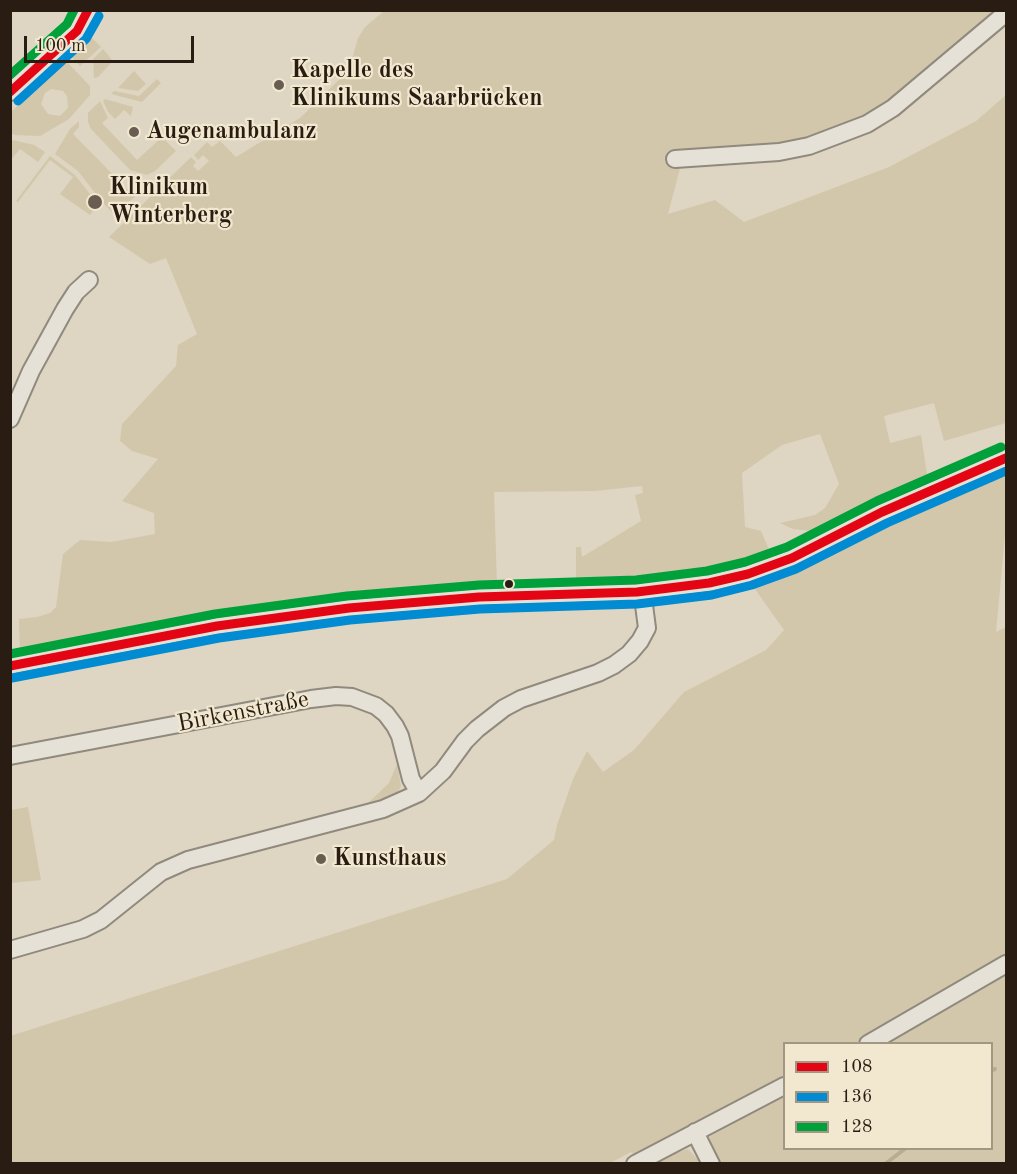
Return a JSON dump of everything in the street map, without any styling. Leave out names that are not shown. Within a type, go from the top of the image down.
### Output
[{"type":"street","points":[[10,93],[76,32],[88,10]]},
{"type":"street","points":[[675,159],[779,152],[809,146],[867,124],[893,108],[1006,13]]},
{"type":"street","points":[[10,419],[16,386],[64,309],[76,292],[89,280]]},
{"type":"street","points":[[10,666],[217,626],[338,609],[479,597],[637,592],[730,579],[792,558],[882,512],[1006,458]]},
{"type":"street","points":[[10,950],[83,928],[101,920],[160,872],[188,860],[383,809],[419,793],[443,771],[471,735],[496,713],[521,699],[598,673],[629,654],[640,641],[655,615],[663,590]]},
{"type":"street","points":[[637,592],[644,606],[647,628]]},
{"type":"street","name":"Birkenstraße","points":[[10,756],[311,699],[352,697],[376,706],[395,726],[400,736],[411,779],[419,793]]},
{"type":"street","points":[[871,1042],[1006,964]]},
{"type":"street","points":[[635,1164],[783,1087]]},
{"type":"street","points":[[695,1132],[711,1164]]},
{"type":"shaded area","points":[[384,11],[1002,11],[946,58],[864,119],[784,146],[684,153],[668,214],[715,200],[744,222],[889,167],[976,121],[1006,95],[1006,423],[944,441],[934,403],[884,416],[890,443],[921,435],[928,480],[823,530],[793,529],[780,523],[815,515],[825,508],[839,484],[820,434],[782,445],[742,473],[745,527],[761,531],[771,554],[710,572],[679,578],[576,583],[576,547],[581,547],[582,557],[641,521],[635,495],[643,493],[642,486],[595,491],[494,492],[497,585],[399,593],[286,607],[135,632],[20,655],[19,619],[50,613],[56,607],[63,554],[80,540],[111,542],[155,534],[154,513],[122,501],[158,459],[132,451],[120,441],[122,424],[176,366],[178,345],[197,334],[166,258],[150,264],[109,237],[191,157],[196,162],[193,166],[198,171],[209,161],[203,155],[198,160],[194,155],[207,142],[212,147],[220,141],[236,157],[300,118],[349,70],[358,38],[365,27]]},
{"type":"shaded area","points":[[91,37],[101,47],[80,66],[71,56],[76,51],[73,49],[78,44],[81,46]]},
{"type":"shaded area","points":[[103,49],[113,61],[98,77],[94,78],[93,59]]},
{"type":"shaded area","points":[[65,60],[90,86],[90,95],[69,119],[40,136],[14,135],[11,132],[11,112]],"holes":[[[51,89],[63,91],[67,96],[68,108],[60,116],[48,114],[41,104],[45,93]]]},
{"type":"shaded area","points":[[134,71],[146,84],[138,91],[118,88]]},
{"type":"shaded area","points":[[157,79],[161,83],[142,102],[111,94],[114,91],[139,96]]},
{"type":"shaded area","points":[[105,99],[133,107],[131,116],[124,110],[115,119],[108,112],[103,101]]},
{"type":"shaded area","points":[[100,101],[108,118],[102,123],[137,160],[162,137],[176,151],[155,171],[147,175],[130,170],[91,129],[88,113]]},
{"type":"shaded area","points":[[79,121],[79,127],[73,134],[135,197],[114,214],[78,171],[55,154],[70,129]]},
{"type":"shaded area","points":[[13,140],[34,145],[45,152],[38,162],[20,149],[11,160]]},
{"type":"shaded area","points":[[50,156],[75,175],[98,204],[90,215],[60,194],[73,177],[50,160],[18,202],[16,201]]},
{"type":"shaded area","points":[[1006,472],[1006,524],[996,632],[1006,627],[1006,955],[857,1042],[783,1042],[783,1082],[639,1158],[631,1152],[610,1163],[11,1164],[10,1036],[507,879],[554,840],[573,779],[587,751],[603,772],[634,750],[684,692],[766,650],[784,630],[755,589],[777,581],[774,573],[927,504]]},
{"type":"shaded area","points":[[397,764],[401,786],[397,794],[367,804],[389,783]]},
{"type":"shaded area","points":[[28,807],[41,880],[11,883],[11,810]]},
{"type":"shaded area","points":[[1006,973],[1006,1163],[720,1163],[709,1137],[783,1097],[783,1150],[993,1150],[993,1042],[884,1042],[940,1013]]},
{"type":"shaded area","points":[[688,1149],[701,1163],[648,1164],[651,1162]]},
{"type":"waterway","points":[[885,1164],[903,1150]]},
{"type":"transit line","name":"128","points":[[10,75],[67,24],[74,10]]},
{"type":"transit line","name":"108","points":[[10,92],[77,31],[88,10]]},
{"type":"transit line","name":"136","points":[[18,101],[86,39],[99,16]]},
{"type":"transit line","name":"128","points":[[10,654],[215,614],[347,596],[479,585],[636,580],[707,571],[745,562],[787,547],[877,501],[1001,447]]},
{"type":"transit line","name":"108","points":[[10,666],[217,626],[349,608],[479,597],[637,592],[709,583],[748,574],[792,558],[882,512],[1006,458]]},
{"type":"transit line","name":"136","points":[[12,678],[219,638],[350,620],[480,609],[637,604],[712,595],[752,585],[796,569],[887,523],[1006,471]]},
{"type":"place","name":"Kapelle des Klinikums Saarbrücken","points":[[279,85]]},
{"type":"place","name":"Augenambulanz","points":[[134,132]]},
{"type":"place","name":"Klinikum Winterberg","points":[[95,202]]},
{"type":"place","name":"Kunsthaus","points":[[321,859]]}]
